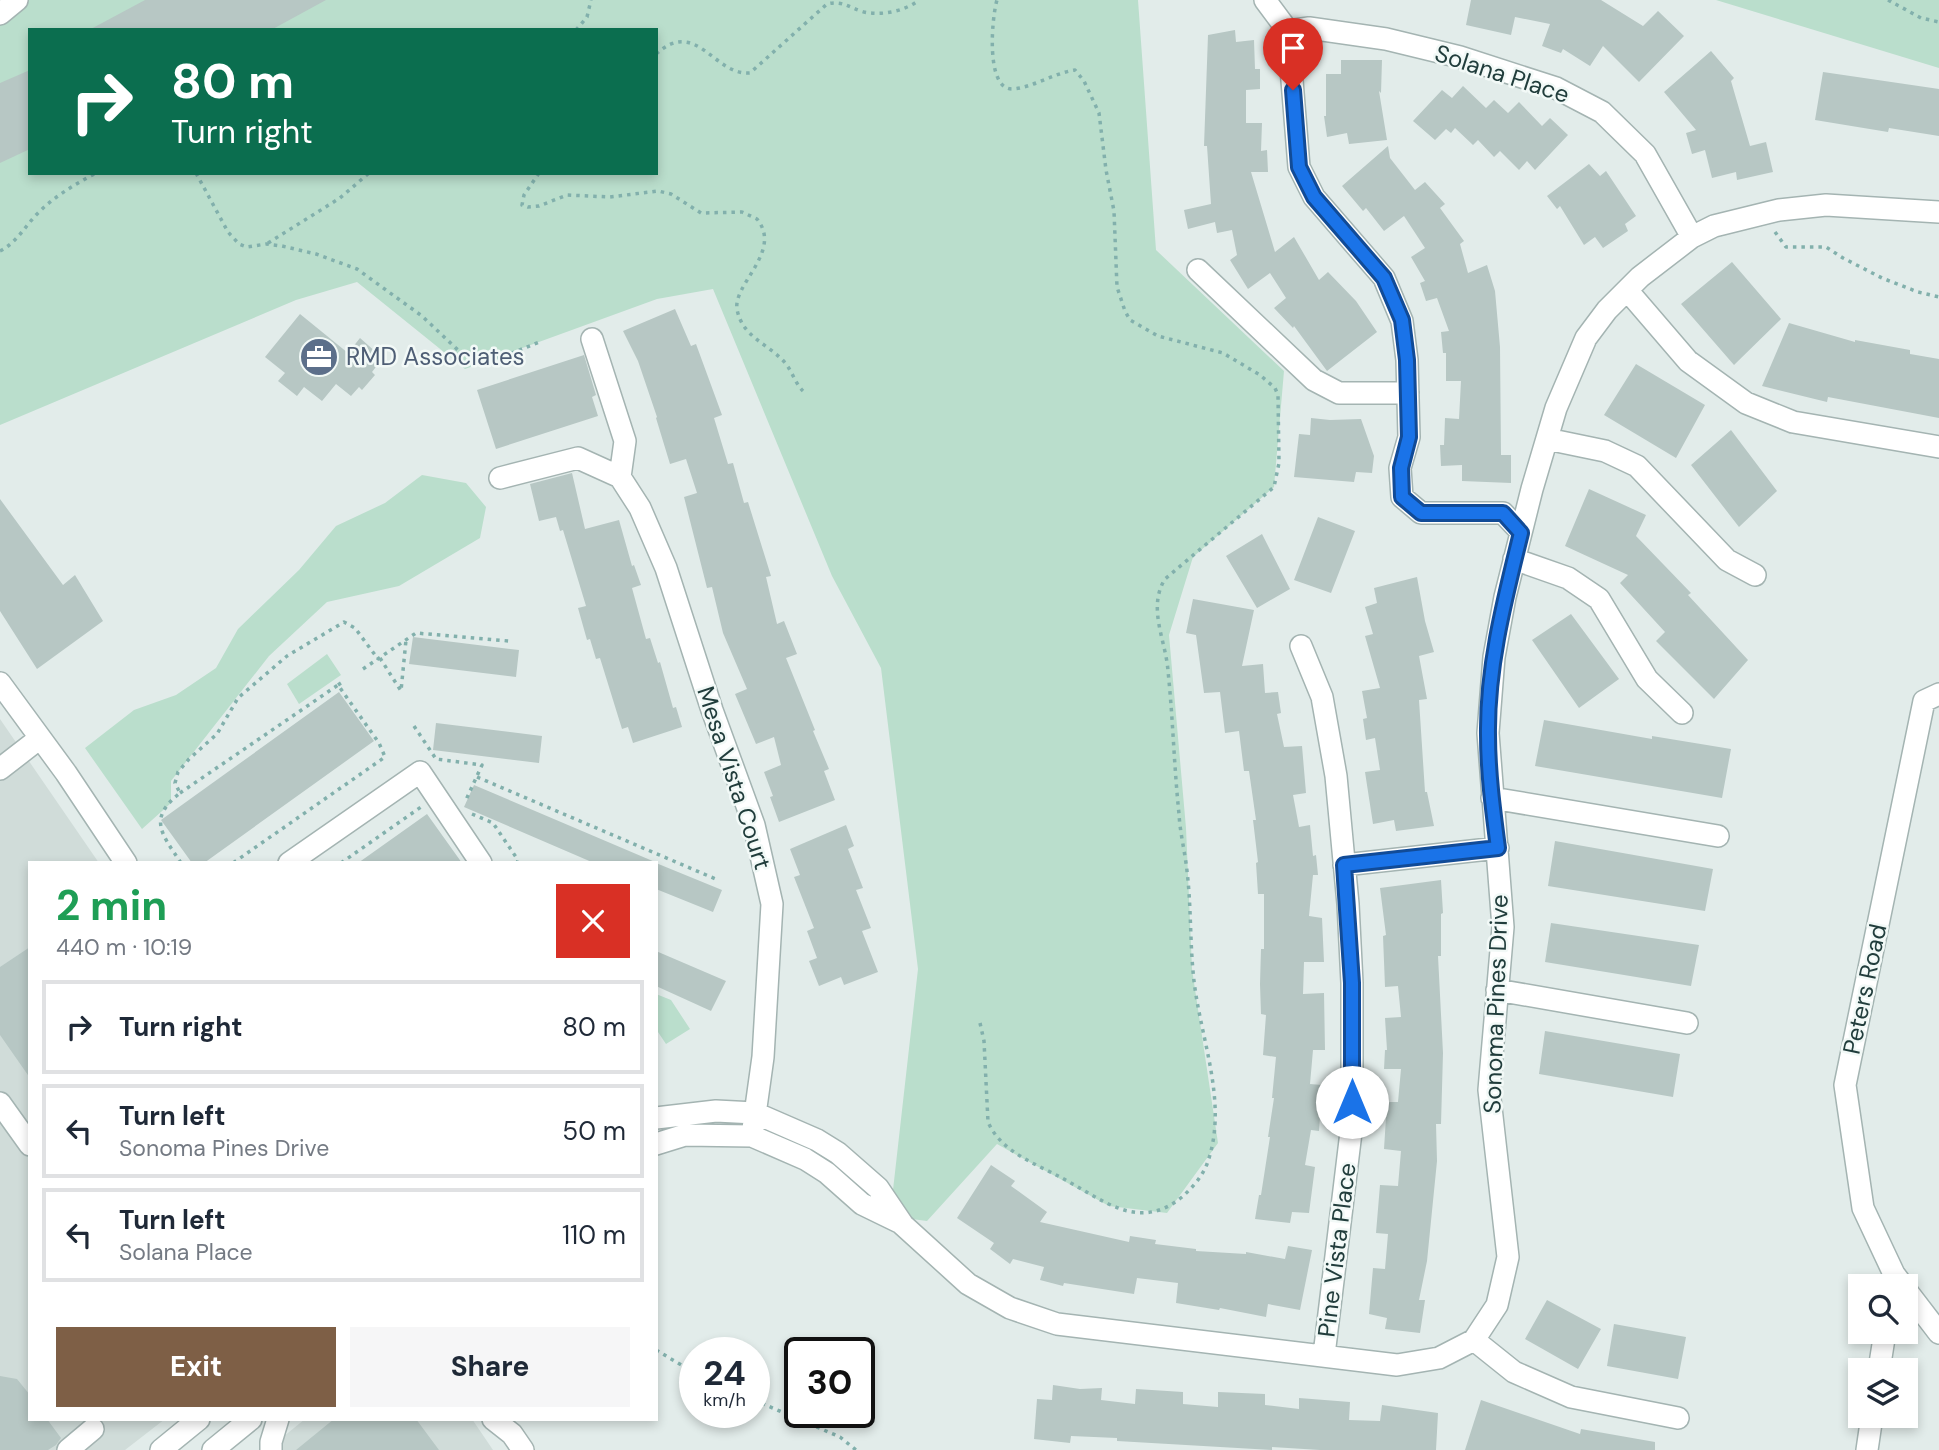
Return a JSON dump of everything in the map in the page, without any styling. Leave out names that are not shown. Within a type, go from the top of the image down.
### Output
[{"type":"street","points":[[0,14],[17,0]]},
{"type":"street","points":[[1265,0],[1288,31],[1299,167],[1314,197],[1384,278],[1402,320],[1409,437],[1401,468],[1402,497],[1421,513],[1503,513],[1521,533]]},
{"type":"street","name":"Solana Place","points":[[1288,31],[1309,28],[1385,39],[1460,57],[1556,88],[1602,112],[1645,154],[1692,237]]},
{"type":"street","name":"Sonoma Pines Drive","points":[[658,1118],[716,1111],[755,1113],[796,1129],[838,1153],[878,1188],[903,1225],[968,1284],[1010,1308],[1057,1324],[1397,1365],[1439,1358],[1474,1340],[1497,1306],[1508,1257],[1489,1090],[1503,927],[1488,733],[1494,657],[1514,559],[1556,408],[1586,338],[1607,310],[1627,290],[1692,237],[1714,226],[1779,209],[1826,205],[1939,212]]},
{"type":"street","points":[[1198,270],[1314,380],[1339,393],[1408,393]]},
{"type":"street","points":[[1627,290],[1688,361],[1746,403],[1793,422],[1939,447]]},
{"type":"street","points":[[500,478],[578,458],[620,477],[625,440],[592,339]]},
{"type":"street","points":[[1547,439],[1605,452],[1637,466],[1727,560],[1755,575]]},
{"type":"street","name":"Mesa Vista Court","points":[[620,477],[640,508],[666,568],[712,709],[754,825],[772,904],[763,1057],[752,1136]]},
{"type":"street","points":[[1514,559],[1568,578],[1599,599],[1647,679],[1682,713]]},
{"type":"street","name":"Pine Vista Place","points":[[1301,646],[1322,697],[1336,776],[1352,983],[1352,1124],[1324,1356]]},
{"type":"street","points":[[0,684],[125,861]]},
{"type":"street","name":"Peters Road","points":[[1894,1274],[1863,1208],[1845,1085],[1924,701],[1939,694]]},
{"type":"street","points":[[0,769],[40,738]]},
{"type":"street","points":[[292,861],[420,772],[480,861]]},
{"type":"street","points":[[1492,798],[1718,835]]},
{"type":"street","points":[[1344,865],[1498,848]]},
{"type":"street","points":[[1497,990],[1687,1023]]},
{"type":"street","points":[[0,1103],[28,1142]]},
{"type":"street","name":"Sonoma Pines Drive","points":[[658,1143],[685,1135],[752,1136],[805,1159],[862,1204],[903,1225]]},
{"type":"street","name":"Peters Road","points":[[1918,1307],[1939,1333]]},
{"type":"street","points":[[1474,1340],[1514,1372],[1571,1397],[1678,1418]]},
{"type":"street","points":[[161,1450],[197,1421]]},
{"type":"street","points":[[271,1450],[277,1421]]},
{"type":"street","points":[[496,1421],[515,1434]]},
{"type":"street","points":[[213,1450],[238,1423]]},
{"type":"street","points":[[1867,1450],[1870,1428]]},
{"type":"street","points":[[68,1450],[93,1429]]},
{"type":"path","points":[[578,28],[587,17],[591,0]]},
{"type":"path","points":[[658,53],[675,43],[692,43],[707,50],[734,70],[750,72],[827,4],[843,2],[862,12],[881,13],[905,9],[919,0]]},
{"type":"path","points":[[997,0],[992,29],[992,52],[1003,85],[1009,89],[1016,88],[1075,70],[1084,81],[1099,113],[1114,211],[1117,287],[1130,320],[1158,336],[1223,353],[1260,375],[1279,394],[1279,463],[1274,487],[1193,557]]},
{"type":"path","points":[[1888,0],[1920,19],[1939,22]]},
{"type":"path","points":[[0,251],[15,240],[33,218],[57,196],[93,175]]},
{"type":"path","points":[[196,175],[234,240],[247,247],[266,244],[316,254],[357,269],[422,316],[460,351],[485,359],[502,357],[542,341]]},
{"type":"path","points":[[266,244],[340,198],[367,175]]},
{"type":"path","points":[[538,175],[522,199],[524,206],[539,206],[568,195],[610,197],[658,191],[671,194],[701,213],[742,212],[757,219],[763,232],[762,248],[754,272],[737,301],[738,313],[745,328],[785,363],[797,386],[803,391]]},
{"type":"path","points":[[1761,214],[1786,247],[1826,247],[1882,278],[1939,297]]},
{"type":"path","points":[[980,1023],[984,1041],[988,1122],[993,1133],[1010,1150],[1109,1206],[1124,1211],[1159,1211],[1172,1205],[1197,1182],[1209,1156],[1215,1112],[1212,1074],[1196,1000],[1187,873],[1178,811],[1169,673],[1159,629],[1157,598],[1165,579],[1264,498],[1193,557]]},
{"type":"path","points":[[180,793],[175,783],[178,772],[217,734],[238,698],[287,656],[336,625],[348,622],[401,691],[406,640]]},
{"type":"path","points":[[363,669],[416,633],[509,641]]},
{"type":"path","points":[[180,861],[160,832],[159,821],[167,803],[344,681]]},
{"type":"path","points":[[236,861],[384,757],[380,743],[338,685]]},
{"type":"path","points":[[414,726],[436,759],[482,765],[463,809],[493,823],[518,861]]},
{"type":"path","points":[[477,777],[718,880]]},
{"type":"path","points":[[344,861],[423,806]]},
{"type":"path","points":[[280,830],[285,838]]},
{"type":"path","points":[[658,1351],[679,1364]]},
{"type":"path","points":[[770,1407],[840,1437],[856,1450]]},
{"type":"shaded area","points":[[0,719],[98,861],[28,861],[28,1421],[162,1421],[125,1450],[0,1450]]},
{"type":"shaded area","points":[[303,1421],[473,1421],[493,1450],[267,1450]]},
{"type":"green space","points":[[0,0],[1138,0],[1156,250],[1284,371],[1274,487],[1193,557],[1169,635],[1186,828],[1192,969],[1218,1143],[1167,1213],[1109,1206],[997,1144],[927,1221],[912,1219],[893,1190],[918,969],[881,668],[832,576],[713,289],[657,299],[465,369],[357,282],[296,300],[0,425]]},
{"type":"green space","points":[[1716,0],[1939,0],[1939,68]]},
{"type":"green space","points":[[422,475],[466,483],[486,507],[480,538],[399,586],[327,602],[269,656],[171,781],[171,803],[142,829],[85,748],[134,710],[176,695],[216,668],[238,629],[299,570],[336,526],[385,503]]},
{"type":"green space","points":[[327,654],[341,675],[299,704],[287,684]]},
{"type":"green space","points":[[658,995],[671,1000],[690,1029],[666,1044],[658,1032]]},
{"type":"building","points":[[145,0],[326,0],[275,28],[93,28]]},
{"type":"building","points":[[1471,0],[1601,0],[1643,26],[1658,11],[1684,36],[1639,82],[1603,46],[1590,66],[1563,49],[1561,53],[1542,46],[1550,24],[1515,17],[1511,35],[1466,25]]},
{"type":"building","points":[[1235,30],[1236,42],[1254,40],[1255,69],[1260,69],[1260,89],[1246,90],[1246,123],[1262,123],[1261,151],[1267,150],[1268,172],[1251,172],[1275,252],[1294,237],[1319,280],[1328,272],[1356,301],[1377,332],[1327,371],[1294,326],[1293,328],[1274,308],[1286,298],[1270,273],[1248,289],[1230,260],[1237,255],[1232,230],[1217,233],[1215,222],[1188,229],[1184,210],[1211,204],[1207,146],[1204,146],[1208,35]]},
{"type":"building","points":[[1711,51],[1734,78],[1731,81],[1750,146],[1766,142],[1773,172],[1737,180],[1736,172],[1712,178],[1705,150],[1692,154],[1686,133],[1696,130],[1664,92]]},
{"type":"building","points":[[1341,60],[1382,60],[1381,93],[1379,91],[1387,140],[1349,144],[1347,133],[1327,137],[1324,116],[1326,74],[1341,74]]},
{"type":"building","points":[[28,71],[28,150],[0,163],[0,83]]},
{"type":"building","points":[[1823,72],[1939,89],[1939,136],[1889,128],[1888,132],[1815,120]]},
{"type":"building","points":[[1463,86],[1486,108],[1494,100],[1508,113],[1519,102],[1542,126],[1550,118],[1568,135],[1535,170],[1527,161],[1519,170],[1500,151],[1494,157],[1478,140],[1473,145],[1455,128],[1451,133],[1446,129],[1435,140],[1413,121],[1442,90],[1452,98]]},
{"type":"building","points":[[1388,146],[1390,158],[1415,190],[1425,182],[1445,204],[1440,208],[1464,241],[1460,244],[1468,273],[1487,265],[1495,291],[1500,347],[1501,455],[1511,455],[1511,483],[1462,481],[1462,465],[1441,466],[1440,445],[1444,445],[1445,418],[1459,419],[1461,381],[1446,381],[1446,353],[1443,353],[1441,332],[1449,331],[1437,298],[1426,301],[1420,283],[1425,281],[1411,257],[1425,248],[1404,216],[1384,231],[1366,208],[1363,211],[1342,186]]},
{"type":"building","points":[[1589,164],[1600,176],[1606,171],[1636,216],[1625,224],[1628,231],[1603,248],[1595,237],[1584,245],[1560,206],[1557,209],[1547,196]]},
{"type":"building","points":[[1732,262],[1781,319],[1734,365],[1681,304]]},
{"type":"building","points":[[675,309],[691,346],[696,344],[722,415],[714,418],[728,464],[733,463],[744,503],[748,502],[771,576],[766,577],[777,624],[784,621],[797,654],[786,658],[829,769],[824,771],[835,800],[779,822],[764,772],[781,765],[774,737],[756,744],[735,694],[747,689],[723,633],[712,587],[707,588],[684,497],[697,493],[686,459],[670,464],[638,361],[623,331]]},
{"type":"building","name":"RMD Associates","points":[[300,314],[348,353],[360,338],[377,353],[372,358],[379,363],[372,372],[375,375],[362,390],[359,387],[351,396],[336,384],[322,401],[304,387],[297,396],[278,381],[285,373],[265,357]]},
{"type":"building","points":[[1789,323],[1855,342],[1910,350],[1910,354],[1939,359],[1939,418],[1828,397],[1827,402],[1762,386]]},
{"type":"building","points":[[584,355],[596,395],[592,397],[598,416],[496,449],[477,390]]},
{"type":"building","points":[[1636,364],[1705,405],[1676,458],[1604,415]]},
{"type":"building","points":[[1311,418],[1361,419],[1374,456],[1372,473],[1356,472],[1354,482],[1294,477],[1299,434],[1310,435]]},
{"type":"building","points":[[1731,430],[1777,491],[1739,527],[1691,465]]},
{"type":"building","points":[[572,473],[585,529],[619,520],[632,566],[634,565],[641,585],[632,588],[646,639],[650,638],[658,663],[660,662],[673,708],[676,707],[682,727],[633,743],[628,727],[622,729],[600,658],[596,659],[590,639],[587,640],[578,608],[586,606],[563,530],[560,531],[556,517],[539,521],[530,484]]},
{"type":"building","points":[[1589,489],[1646,515],[1636,536],[1691,593],[1688,595],[1748,660],[1714,699],[1656,641],[1665,632],[1620,583],[1628,575],[1565,546]]},
{"type":"building","points":[[0,499],[63,585],[75,575],[103,621],[37,669],[0,611]]},
{"type":"building","points":[[1318,517],[1355,531],[1331,593],[1294,580]]},
{"type":"building","points":[[1262,534],[1290,589],[1257,608],[1226,556]]},
{"type":"building","points":[[1417,577],[1434,652],[1419,656],[1427,699],[1419,700],[1425,792],[1434,826],[1396,831],[1394,820],[1373,824],[1365,772],[1380,770],[1375,738],[1366,740],[1363,719],[1367,718],[1362,691],[1380,688],[1365,636],[1373,634],[1365,607],[1377,603],[1374,588]]},
{"type":"building","points":[[1193,599],[1254,610],[1242,666],[1263,664],[1265,693],[1278,692],[1281,713],[1277,714],[1284,747],[1302,746],[1306,793],[1293,795],[1299,827],[1310,825],[1313,856],[1316,855],[1318,875],[1313,875],[1309,916],[1322,918],[1324,962],[1304,962],[1303,994],[1324,993],[1325,1050],[1313,1050],[1310,1084],[1322,1085],[1319,1131],[1311,1130],[1305,1165],[1315,1167],[1309,1213],[1292,1212],[1290,1223],[1255,1219],[1270,1137],[1276,1057],[1263,1055],[1266,1015],[1261,1014],[1260,984],[1261,949],[1264,949],[1264,894],[1258,894],[1258,862],[1253,820],[1256,820],[1249,771],[1244,771],[1239,731],[1225,733],[1220,692],[1204,693],[1196,635],[1186,633]]},
{"type":"building","points":[[1571,614],[1619,679],[1579,708],[1532,640]]},
{"type":"building","points":[[413,637],[519,650],[516,677],[409,664]]},
{"type":"building","points":[[339,692],[374,741],[207,861],[191,861],[161,820]]},
{"type":"building","points":[[1544,720],[1652,739],[1652,736],[1731,749],[1722,798],[1535,766]]},
{"type":"building","points":[[436,723],[542,736],[539,763],[433,750]]},
{"type":"building","points":[[474,785],[653,861],[589,861],[464,807]]},
{"type":"building","points":[[427,814],[461,861],[361,861]]},
{"type":"building","points":[[846,825],[854,846],[848,849],[863,888],[856,890],[871,928],[862,931],[878,972],[844,985],[841,977],[819,986],[809,961],[817,958],[807,931],[814,928],[794,877],[800,875],[790,849]]},
{"type":"building","points":[[1555,841],[1713,869],[1705,911],[1548,886]]},
{"type":"building","points":[[658,864],[722,890],[713,912],[658,890]]},
{"type":"building","points":[[1441,880],[1443,913],[1441,956],[1438,956],[1443,1053],[1441,1124],[1436,1124],[1437,1161],[1427,1261],[1419,1300],[1425,1300],[1420,1333],[1385,1329],[1387,1318],[1369,1314],[1373,1268],[1385,1269],[1388,1234],[1376,1233],[1380,1185],[1398,1186],[1401,1151],[1384,1149],[1387,1102],[1398,1102],[1401,1069],[1384,1069],[1387,1050],[1385,1018],[1401,1017],[1398,986],[1385,987],[1383,936],[1386,935],[1380,888]]},
{"type":"building","points":[[1551,923],[1699,945],[1691,986],[1545,962]]},
{"type":"building","points":[[28,948],[28,1075],[0,1035],[0,967]]},
{"type":"building","points":[[658,952],[726,981],[711,1011],[658,987]]},
{"type":"building","points":[[1545,1031],[1680,1054],[1673,1097],[1539,1074]]},
{"type":"building","points":[[991,1165],[1015,1181],[1011,1186],[1047,1212],[1040,1222],[1129,1242],[1130,1236],[1156,1240],[1155,1244],[1196,1251],[1246,1252],[1285,1259],[1288,1246],[1312,1250],[1300,1310],[1268,1304],[1266,1317],[1176,1303],[1178,1283],[1137,1278],[1134,1294],[1064,1283],[1063,1286],[1040,1280],[1044,1267],[1013,1259],[1010,1264],[990,1249],[994,1243],[957,1218]]},
{"type":"building","points":[[1547,1300],[1601,1329],[1578,1369],[1525,1339]]},
{"type":"building","points":[[1614,1324],[1686,1337],[1678,1379],[1607,1366]]},
{"type":"building","points":[[0,1376],[17,1379],[28,1393],[28,1421],[48,1421],[61,1438],[48,1450],[0,1450]]},
{"type":"building","points":[[1053,1385],[1080,1389],[1102,1388],[1101,1400],[1135,1404],[1136,1389],[1183,1392],[1183,1404],[1218,1407],[1218,1392],[1265,1394],[1265,1405],[1299,1409],[1299,1398],[1350,1402],[1349,1420],[1380,1421],[1382,1405],[1438,1413],[1436,1450],[1320,1450],[1272,1447],[1272,1450],[1117,1441],[1117,1438],[1071,1436],[1070,1443],[1034,1439],[1037,1399],[1052,1400]]},
{"type":"building","points":[[1481,1400],[1580,1434],[1581,1429],[1655,1442],[1655,1450],[1465,1450]]},
{"type":"building","points":[[332,1421],[417,1421],[439,1450],[296,1450]]},
{"type":"place","name":"RMD Associates","points":[[319,357]]},
{"type":"route","points":[[1293,90],[1299,167],[1314,197],[1384,278],[1402,320],[1407,360],[1409,437],[1401,468],[1402,497],[1421,513],[1503,513],[1521,533],[1494,657],[1488,733],[1498,848],[1344,865],[1352,983],[1352,1102]]}]
